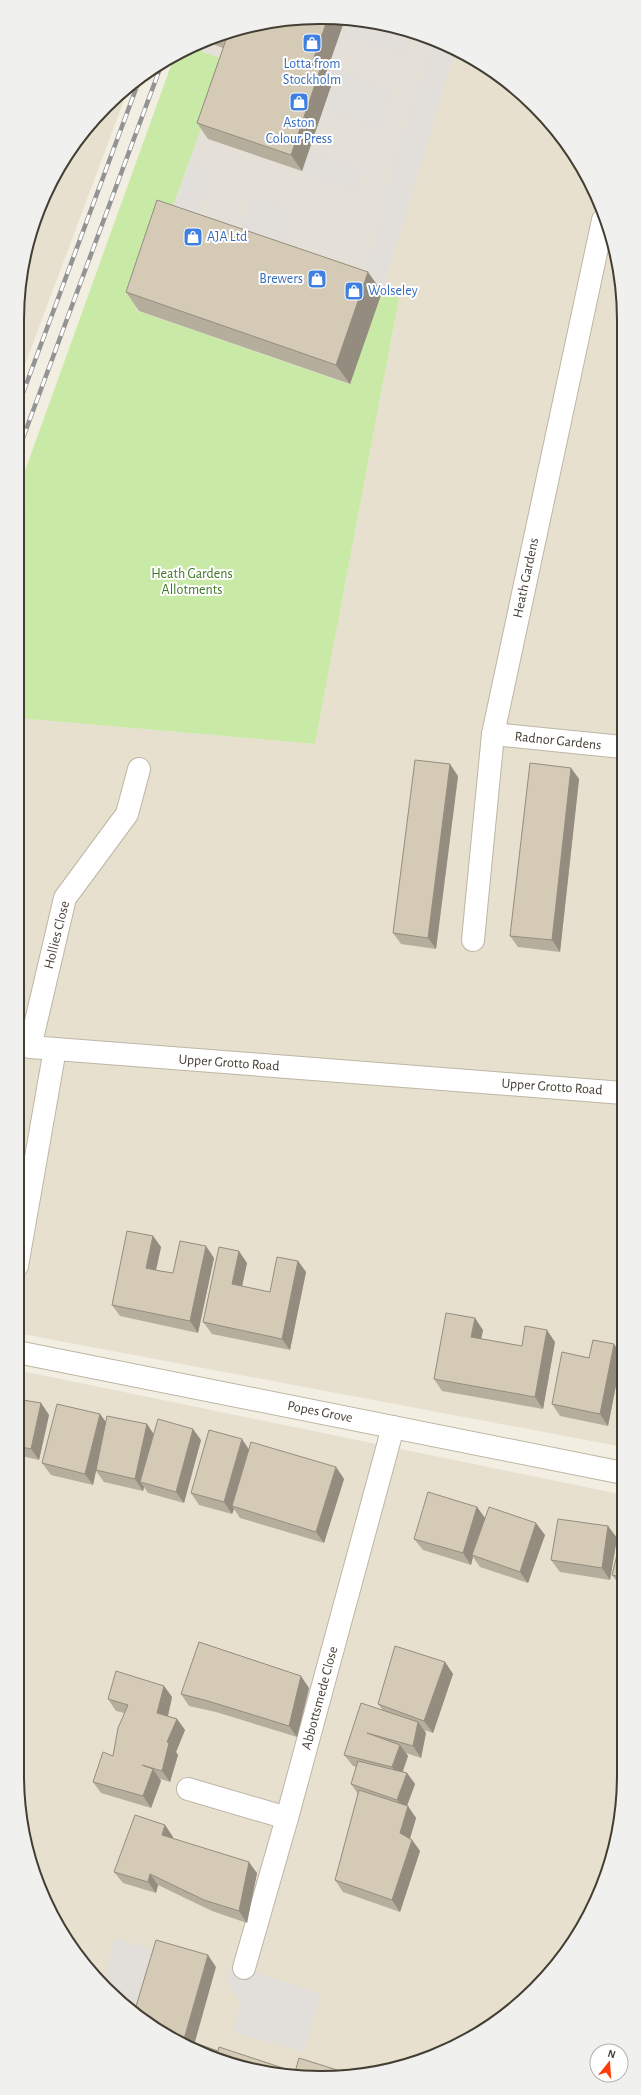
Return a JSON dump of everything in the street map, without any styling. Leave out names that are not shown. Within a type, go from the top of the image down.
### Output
[{"type":"street","name":"Heath Gardens","points":[[473,940],[493,734],[602,227]]},
{"type":"street","name":"Radnor Gardens","points":[[493,734],[617,746]]},
{"type":"street","name":"Hollies Close","points":[[55,1049],[30,1047],[65,898],[126,814],[138,769]]},
{"type":"street","name":"Upper Grotto Road","points":[[55,1049],[617,1093]]},
{"type":"street","points":[[24,1226],[55,1049]]},
{"type":"street","name":"Popes Grove","points":[[24,1353],[617,1472]]},
{"type":"street","name":"Abbottsmede Close","points":[[244,1968],[287,1818],[393,1427]]},
{"type":"street","points":[[188,1789],[287,1818]]},
{"type":"shaded area","points":[[320,24],[359,27],[397,34],[416,40],[454,56],[382,292],[350,384],[135,310],[225,60],[202,52],[203,49],[207,47],[244,34],[282,27]]},
{"type":"shaded area","points":[[343,25],[378,30],[411,38],[404,56],[340,33]]},
{"type":"shaded area","points":[[433,47],[454,56],[382,292],[360,285],[385,213],[380,210]]},
{"type":"shaded area","points":[[454,56],[501,85],[530,111],[556,140],[577,172],[594,207],[607,244],[614,282],[617,320],[617,1446],[24,1334],[24,719],[315,744],[399,298],[382,292]]},
{"type":"shaded area","points":[[328,66],[392,90],[378,129],[323,109],[322,82]]},
{"type":"shaded area","points":[[125,98],[24,367],[24,320],[27,282],[34,244],[40,225],[55,189],[74,156],[98,125]]},
{"type":"shaded area","points":[[308,151],[363,169],[356,190],[302,173]]},
{"type":"shaded area","points":[[192,162],[212,170],[193,227],[171,219]]},
{"type":"shaded area","points":[[251,196],[292,210],[277,256],[236,242]]},
{"type":"shaded area","points":[[24,1371],[617,1494],[617,1774],[614,1813],[607,1851],[586,1906],[567,1939],[556,1955],[530,1984],[501,2010],[469,2031],[452,2040],[397,2061],[340,2070],[320,2071],[282,2068],[244,2061],[225,2055],[172,2031],[140,2010],[125,1997],[85,1955],[64,1923],[55,1906],[40,1870],[30,1832],[25,1794]]},
{"type":"shaded area","points":[[115,1938],[157,1951],[138,2008],[104,1977]]},
{"type":"shaded area","points":[[230,1964],[321,1994],[303,2052],[233,2032],[241,2001],[235,1996],[229,1985],[228,1977]]},
{"type":"green space","name":"Heath Gardens Allotments","points":[[203,49],[202,52],[226,60],[135,310],[349,384],[382,292],[399,298],[315,744],[24,719],[24,474],[171,64]]},
{"type":"building","points":[[326,24],[311,66],[320,70],[291,155],[197,123],[226,40],[244,34],[282,27]]},
{"type":"building","points":[[157,200],[368,272],[336,365],[126,292]]},
{"type":"building","points":[[415,760],[450,764],[428,938],[393,933]]},
{"type":"building","points":[[530,763],[571,768],[552,940],[510,936]]},
{"type":"building","points":[[127,1231],[153,1236],[146,1268],[160,1271],[173,1273],[180,1241],[206,1246],[190,1321],[112,1305]]},
{"type":"building","points":[[219,1247],[239,1251],[232,1284],[270,1292],[277,1257],[298,1261],[282,1339],[203,1322]]},
{"type":"building","points":[[446,1313],[475,1318],[471,1337],[522,1346],[525,1326],[547,1330],[535,1397],[434,1379]]},
{"type":"building","points":[[593,1340],[614,1344],[600,1414],[552,1404],[562,1352],[589,1358]]},
{"type":"building","points":[[24,1400],[41,1403],[31,1449],[24,1448]]},
{"type":"building","points":[[57,1404],[100,1414],[85,1474],[42,1463]]},
{"type":"building","points":[[107,1416],[147,1424],[135,1479],[96,1470]]},
{"type":"building","points":[[158,1419],[193,1429],[176,1492],[140,1482]]},
{"type":"building","points":[[209,1430],[242,1439],[224,1502],[191,1493]]},
{"type":"building","points":[[251,1442],[336,1467],[316,1532],[232,1506]]},
{"type":"building","points":[[428,1492],[477,1507],[463,1553],[414,1539]]},
{"type":"building","points":[[489,1507],[536,1523],[520,1572],[472,1555]]},
{"type":"building","points":[[558,1519],[608,1526],[602,1568],[551,1560]]},
{"type":"building","points":[[617,1554],[617,1576],[612,1575]]},
{"type":"building","points":[[199,1642],[301,1676],[289,1726],[181,1694]]},
{"type":"building","points":[[395,1646],[445,1662],[424,1721],[378,1704]]},
{"type":"building","points":[[116,1671],[164,1686],[157,1713],[177,1719],[167,1742],[169,1743],[162,1771],[142,1765],[153,1769],[143,1796],[93,1782],[103,1752],[113,1756],[118,1728],[128,1705],[108,1699]]},
{"type":"building","points":[[361,1703],[418,1722],[413,1746],[367,1733],[400,1745],[392,1767],[344,1755]]},
{"type":"building","points":[[358,1761],[407,1773],[397,1800],[351,1784]]},
{"type":"building","points":[[359,1790],[408,1806],[400,1833],[412,1840],[392,1900],[335,1880]]},
{"type":"building","points":[[135,1815],[165,1825],[162,1835],[249,1862],[239,1911],[204,1900],[150,1874],[148,1882],[114,1872]]},
{"type":"building","points":[[156,1940],[208,1955],[184,2038],[156,2021],[136,2006]]},
{"type":"building","points":[[197,2044],[218,2051],[219,2047],[283,2068],[244,2061]]},
{"type":"building","points":[[299,2058],[338,2070],[296,2069]]},
{"type":"railway","points":[[24,435],[159,72]]},
{"type":"railway","points":[[24,390],[136,88]]},
{"type":"place","name":"Lotta from Stockholm","points":[[312,43]]},
{"type":"place","name":"Aston Colour Press","points":[[299,102]]},
{"type":"place","name":"AJA Ltd","points":[[193,237]]},
{"type":"place","name":"Brewers","points":[[317,279]]},
{"type":"place","name":"Wolseley","points":[[354,291]]}]
